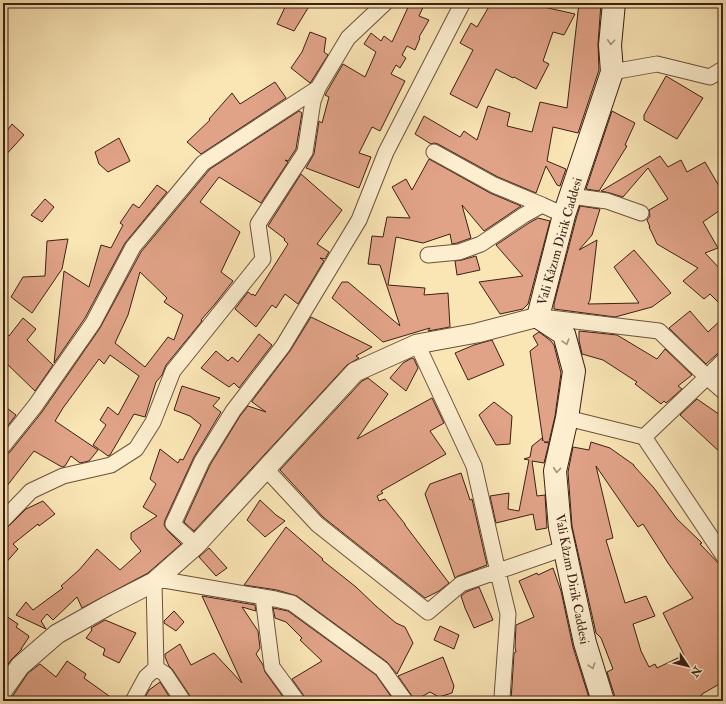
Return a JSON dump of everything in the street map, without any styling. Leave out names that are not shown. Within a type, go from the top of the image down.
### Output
[{"type":"main road","name":"Vali Kâzım Dirik Caddesi","points":[[603,701],[585,643],[560,528],[556,471],[567,418],[574,371],[564,334],[538,317],[568,205],[612,72],[610,46],[614,3]]},
{"type":"street","points":[[3,520],[31,491],[63,476],[112,465],[136,449],[153,422],[173,371],[263,259],[258,224],[305,152],[313,101],[318,88],[348,38],[385,3]]},
{"type":"street","points":[[196,546],[173,524],[202,461],[233,411],[282,346],[359,220],[386,152],[463,3]]},
{"type":"street","points":[[612,72],[657,64],[710,77],[723,69]]},
{"type":"street","points":[[3,446],[35,406],[92,323],[133,247],[203,163],[318,88]]},
{"type":"street","points":[[434,152],[494,185],[542,206]]},
{"type":"street","points":[[428,255],[459,252],[481,244],[524,215],[542,206],[606,201],[641,213]]},
{"type":"street","points":[[3,690],[20,666],[57,634],[156,581],[196,546],[355,372],[417,344],[477,333],[538,317],[659,331],[723,391]]},
{"type":"street","points":[[417,344],[474,466],[508,614],[502,697]]},
{"type":"street","points":[[644,437],[723,361]]},
{"type":"street","points":[[567,418],[644,437],[723,555]]},
{"type":"street","points":[[266,469],[317,524],[428,612],[461,584],[565,548]]},
{"type":"street","points":[[156,581],[263,597],[292,603],[382,669],[405,701]]},
{"type":"street","points":[[133,701],[146,677],[156,668],[156,581]]},
{"type":"street","points":[[263,597],[272,667],[297,701]]},
{"type":"street","points":[[156,668],[165,674],[183,701]]},
{"type":"building","points":[[287,3],[311,3],[294,31],[277,24]]},
{"type":"building","points":[[410,3],[425,3],[419,16],[429,20],[419,37],[420,38],[415,50],[407,46],[402,55],[406,58],[400,68],[396,65],[391,74],[405,81],[380,131],[372,127],[359,153],[371,157],[359,188],[306,168],[314,154],[319,121],[322,123],[329,97],[325,95],[343,64],[365,77],[376,52],[364,44],[371,33],[381,41],[384,36],[392,42]]},
{"type":"building","points":[[491,3],[526,3],[575,14],[564,35],[553,32],[543,61],[549,64],[536,89],[496,69],[477,108],[450,94],[473,50],[460,43],[471,23],[477,27]]},
{"type":"building","points":[[579,3],[601,3],[598,44],[599,70],[578,133],[553,127],[547,161],[566,169],[560,186],[557,185],[546,166],[536,193],[498,177],[438,144],[431,144],[415,134],[424,116],[460,137],[464,131],[477,140],[488,106],[510,113],[507,126],[532,132],[540,102],[567,108]]},
{"type":"building","points":[[310,32],[326,38],[324,52],[328,55],[310,83],[291,68],[302,52]]},
{"type":"building","points":[[666,76],[703,98],[677,139],[644,120],[644,115]]},
{"type":"building","points":[[275,82],[286,98],[201,154],[187,142],[210,120],[209,119],[232,93],[240,104]]},
{"type":"building","points":[[299,111],[302,113],[296,149],[288,161],[285,160],[288,162],[261,203],[219,177],[200,202],[240,232],[221,272],[233,281],[166,365],[162,375],[156,382],[145,417],[134,414],[110,455],[108,456],[93,445],[106,425],[100,420],[108,407],[118,415],[139,376],[110,355],[104,364],[99,359],[55,421],[98,450],[89,461],[80,463],[71,456],[65,466],[62,467],[34,451],[3,491],[3,455],[10,452],[42,412],[100,328],[141,252],[210,169]],"holes":[[[140,272],[167,298],[164,302],[183,315],[174,340],[168,337],[145,367],[115,343],[128,315]]]},
{"type":"building","points":[[612,111],[635,123],[625,145],[627,146],[599,191],[586,189]]},
{"type":"building","points":[[12,124],[24,135],[3,158],[3,136]]},
{"type":"building","points":[[119,138],[130,161],[108,172],[99,164],[95,152]]},
{"type":"building","points":[[660,156],[668,167],[681,160],[687,172],[705,162],[723,193],[723,208],[703,222],[718,248],[705,253],[723,272],[723,307],[710,294],[704,299],[683,281],[698,268],[657,244],[647,220],[650,216],[649,210],[668,199],[648,168],[623,197],[601,191]]},
{"type":"building","points":[[429,159],[490,193],[521,206],[484,231],[462,205],[471,238],[457,243],[452,244],[450,234],[423,243],[396,237],[388,285],[425,288],[424,295],[448,293],[450,327],[428,331],[430,328],[383,342],[332,298],[342,282],[348,282],[400,326],[380,265],[368,264],[372,236],[383,237],[387,217],[410,218],[392,187],[406,179],[412,190]]},
{"type":"building","points":[[301,174],[342,210],[317,244],[329,252],[325,259],[320,258],[324,261],[298,304],[285,294],[276,308],[272,305],[256,327],[235,309],[248,292],[255,296],[288,244],[284,240],[285,239],[268,226]]},
{"type":"building","points":[[157,185],[167,192],[125,243],[85,318],[54,363],[64,271],[89,287],[101,245],[111,248],[123,225],[120,223],[133,204],[139,208]]},
{"type":"building","points":[[45,199],[54,207],[42,222],[31,215]]},
{"type":"building","points":[[580,206],[600,209],[592,235],[579,250],[597,240],[590,300],[588,304],[639,303],[614,267],[634,250],[671,293],[652,307],[615,317],[554,309],[554,304]]},
{"type":"building","points":[[538,218],[550,221],[528,304],[523,309],[500,314],[479,282],[523,276],[496,245]]},
{"type":"building","points":[[68,239],[62,269],[32,313],[11,297],[23,277],[45,276],[47,241]]},
{"type":"building","points":[[476,256],[480,270],[457,275],[455,261]]},
{"type":"building","points":[[690,311],[708,332],[723,318],[723,351],[717,354],[706,364],[669,328]]},
{"type":"building","points":[[311,317],[372,347],[356,356],[359,358],[347,365],[194,531],[184,522],[210,465],[240,416],[248,406],[266,412],[252,401],[290,351]]},
{"type":"building","points":[[23,318],[36,329],[27,340],[53,365],[35,391],[3,360],[3,332],[9,336]]},
{"type":"building","points":[[579,331],[617,335],[657,359],[665,349],[692,375],[678,386],[682,389],[666,403],[664,401],[661,404],[635,384],[637,382],[603,360],[582,354]]},
{"type":"building","points":[[539,332],[554,345],[561,373],[555,416],[549,442],[544,442],[549,443],[544,463],[532,461],[537,496],[545,495],[547,528],[536,530],[533,514],[496,523],[490,496],[509,493],[508,509],[519,511],[529,460],[524,459],[530,457],[532,446],[542,438],[543,441],[530,351],[538,345],[533,336]]},
{"type":"building","points":[[259,334],[272,345],[239,388],[234,383],[229,387],[201,368],[216,351],[228,361],[232,357],[238,362]]},
{"type":"building","points":[[492,340],[504,365],[468,380],[455,353],[474,345]]},
{"type":"building","points":[[412,358],[414,359],[418,368],[406,391],[390,378],[403,363]]},
{"type":"building","points":[[368,378],[388,394],[357,439],[432,398],[444,423],[430,431],[446,454],[381,491],[383,493],[377,496],[379,501],[385,499],[449,583],[439,591],[425,598],[323,517],[280,470],[362,381]]},
{"type":"building","points":[[182,386],[220,398],[213,406],[221,412],[194,457],[165,520],[164,525],[167,530],[181,544],[148,573],[82,608],[77,597],[53,620],[47,614],[41,621],[46,629],[16,615],[26,602],[33,610],[63,588],[61,586],[79,570],[97,549],[120,570],[141,551],[131,539],[131,533],[157,516],[143,507],[156,484],[150,479],[160,449],[178,463],[180,459],[183,460],[201,425],[190,416],[174,410]]},
{"type":"building","points":[[697,399],[723,417],[723,455],[680,415]]},
{"type":"building","points":[[494,402],[512,416],[510,444],[496,445],[479,415]]},
{"type":"building","points":[[3,405],[16,415],[3,432]]},
{"type":"building","points":[[591,442],[610,448],[634,465],[654,488],[677,519],[702,543],[700,544],[723,568],[723,682],[692,701],[615,701],[607,672],[613,669],[601,638],[596,633],[572,526],[568,472],[573,447],[589,450]],"holes":[[[596,466],[638,527],[643,524],[693,598],[663,613],[684,655],[657,668],[655,664],[649,667],[641,651],[633,624],[655,616],[646,596],[625,603],[606,540],[613,538]]]},
{"type":"building","points":[[461,473],[470,500],[472,499],[487,565],[455,578],[425,494],[430,484]]},
{"type":"building","points":[[260,500],[285,521],[265,537],[247,520]]},
{"type":"building","points":[[43,501],[55,514],[39,526],[38,524],[13,544],[18,549],[3,566],[3,529],[9,526],[26,509]]},
{"type":"building","points":[[286,527],[396,623],[405,627],[413,643],[397,674],[387,662],[297,596],[277,590],[244,585]]},
{"type":"building","points":[[209,548],[227,568],[216,576],[199,557]]},
{"type":"building","points":[[553,568],[561,591],[573,647],[590,701],[511,701],[514,653],[516,652],[516,625],[534,617],[519,581]]},
{"type":"building","points":[[479,587],[493,620],[474,628],[461,596],[466,592]]},
{"type":"building","points":[[202,596],[255,605],[256,611],[242,607],[258,631],[260,648],[256,654],[263,665],[265,672],[286,701],[192,701],[169,666],[165,657],[165,654],[180,644],[191,665],[214,653],[242,683]]},
{"type":"building","points":[[273,608],[288,611],[376,675],[394,701],[306,701],[292,679],[322,661],[300,640],[302,638],[286,622],[275,618]]},
{"type":"building","points":[[174,611],[184,622],[176,631],[164,623],[164,621]]},
{"type":"building","points":[[3,614],[18,624],[16,627],[29,637],[22,649],[3,671]]},
{"type":"building","points":[[105,620],[136,633],[119,663],[103,655],[105,649],[86,638],[92,630],[91,628]]},
{"type":"building","points":[[440,626],[459,635],[454,649],[434,640]]},
{"type":"building","points":[[443,657],[454,686],[452,693],[439,697],[430,692],[414,701],[398,676]]},
{"type":"building","points":[[67,661],[86,674],[84,678],[116,701],[3,701],[12,697],[28,673],[40,664],[56,677]]},
{"type":"building","points":[[160,682],[170,698],[167,701],[143,701],[149,690]]}]
